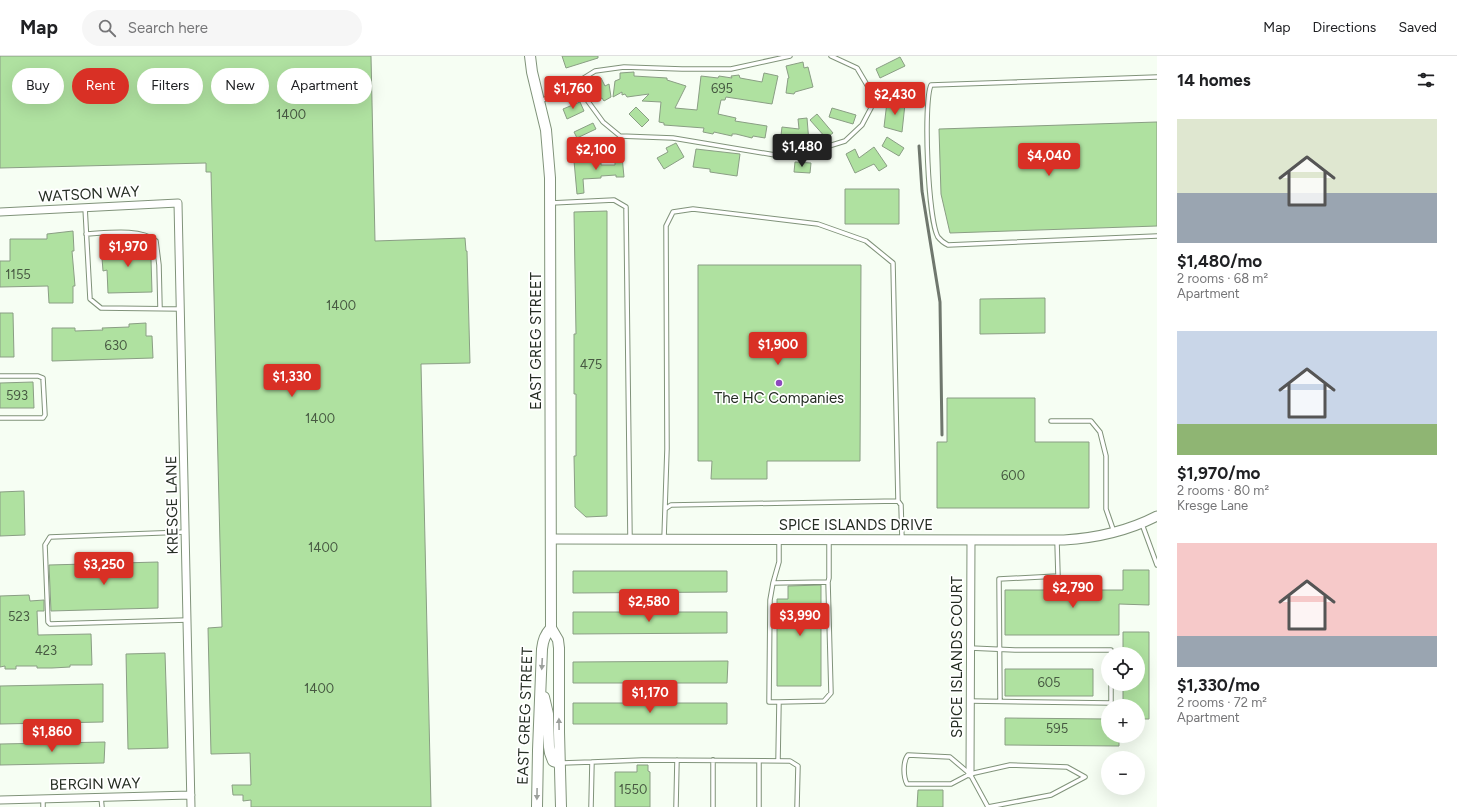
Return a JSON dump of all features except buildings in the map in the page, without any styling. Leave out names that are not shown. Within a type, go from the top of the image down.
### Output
[{"type":"main road","name":"EAST GREG STREET","points":[[530,56],[548,147],[550,203],[551,628],[558,640],[559,648],[559,763],[561,807]]},
{"type":"main road","name":"EAST GREG STREET","points":[[537,807],[543,641],[551,628]]},
{"type":"main road","points":[[541,685],[548,714],[550,753],[553,761],[559,763]]},
{"type":"street","name":"WATSON WAY","points":[[0,212],[178,203]]},
{"type":"street","name":"KRESGE LANE","points":[[178,203],[191,807]]},
{"type":"street","name":"SPICE ISLANDS DRIVE","points":[[551,538],[1057,540],[1081,539],[1115,533],[1157,516]]},
{"type":"street","name":"SPICE ISLANDS COURT","points":[[970,774],[971,540]]},
{"type":"street","name":"BERGIN WAY","points":[[0,800],[191,795]]},
{"type":"lane","points":[[540,102],[595,71],[624,67],[731,69],[790,56]]},
{"type":"lane","points":[[580,80],[587,100],[603,122],[620,136],[673,138],[775,155],[803,154],[845,141],[862,125],[871,108],[870,90],[857,68],[831,56]]},
{"type":"lane","points":[[1157,77],[931,86],[928,92],[927,130],[930,198],[938,236],[948,245],[1157,236]]},
{"type":"lane","points":[[550,203],[614,200],[626,207],[630,538]]},
{"type":"lane","points":[[85,207],[90,299],[101,308],[181,308]]},
{"type":"lane","points":[[664,539],[667,449],[666,226],[673,212],[693,209],[818,224],[866,241],[893,263],[898,501],[901,505],[902,540]]},
{"type":"lane","points":[[86,234],[140,233],[150,236],[156,240],[159,265],[160,308]]},
{"type":"lane","points":[[0,376],[38,376],[43,378],[43,404],[45,415],[43,418],[0,418]]},
{"type":"lane","points":[[1051,421],[1091,421],[1100,432],[1106,456],[1106,509],[1115,533]]},
{"type":"lane","points":[[666,508],[671,505],[898,501]]},
{"type":"lane","points":[[1142,523],[1157,565]]},
{"type":"lane","points":[[186,532],[50,537],[45,545],[48,622],[50,624],[187,620]]},
{"type":"lane","points":[[779,539],[779,562],[770,600],[769,702],[824,701],[831,693],[828,582],[829,539]]},
{"type":"lane","points":[[1000,702],[999,579],[1058,576],[1057,540]]},
{"type":"lane","points":[[773,583],[828,582]]},
{"type":"lane","points":[[970,648],[1101,650]]},
{"type":"lane","points":[[970,701],[1111,703],[1111,691]]},
{"type":"lane","points":[[778,761],[780,702]]},
{"type":"lane","points":[[970,774],[952,784],[907,784],[905,779],[905,759],[908,755],[950,758],[970,774],[988,807],[1051,795],[1084,777],[1067,767],[1010,765],[970,774]]},
{"type":"lane","points":[[559,763],[677,760],[790,761],[798,766],[798,807]]},
{"type":"lane","points":[[676,807],[677,760]]},
{"type":"lane","points":[[713,760],[713,807]]},
{"type":"lane","points":[[759,761],[759,807]]},
{"type":"lane","points":[[591,807],[592,762]]},
{"type":"lane","points":[[101,797],[102,807]]},
{"type":"lane","points":[[43,799],[44,807]]},
{"type":"railway","points":[[919,146],[922,191],[940,302],[942,435]]},
{"type":"place","name":"The HC Companies","points":[[779,383]]}]
